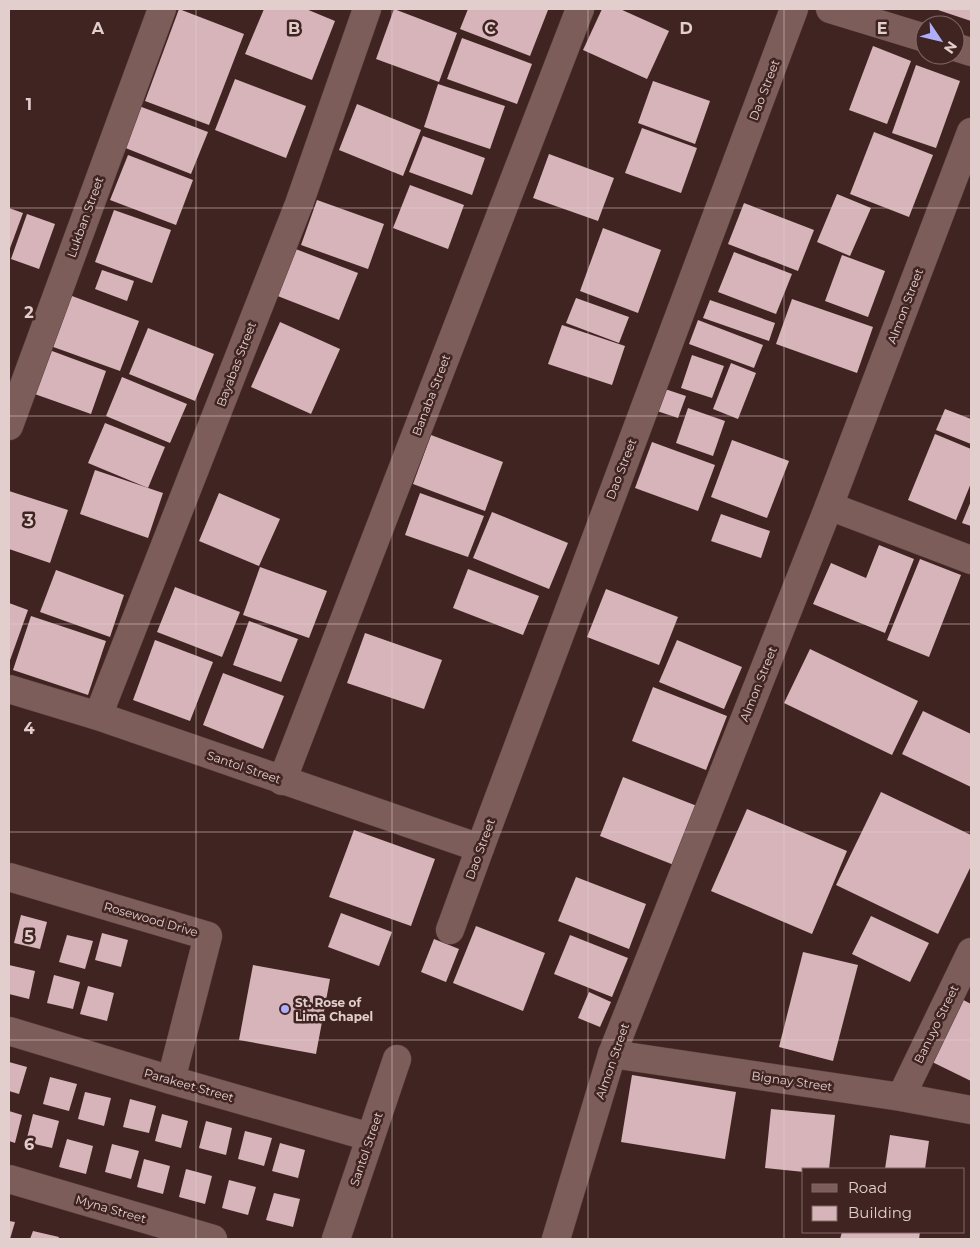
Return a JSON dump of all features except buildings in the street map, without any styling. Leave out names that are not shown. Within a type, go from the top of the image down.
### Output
[{"type":"street","name":"Lukban Street","points":[[9,426],[82,224],[156,30],[162,9]]},
{"type":"street","name":"Bayabas Street","points":[[98,716],[299,204],[368,9]]},
{"type":"street","name":"Banaba Street","points":[[282,781],[580,9]]},
{"type":"street","name":"Dao Street","points":[[450,930],[794,9]]},
{"type":"street","points":[[830,9],[915,35]]},
{"type":"street","name":"Almon Street","points":[[556,1239],[612,1054],[829,506],[971,132]]},
{"type":"street","points":[[829,506],[971,560]]},
{"type":"street","name":"Santol Street","points":[[9,689],[98,716],[480,848]]},
{"type":"street","name":"Rosewood Drive","points":[[9,877],[208,936],[171,1080]]},
{"type":"street","name":"Banuyo Street","points":[[901,1097],[971,952]]},
{"type":"street","name":"Parakeet Street","points":[[9,1031],[370,1137]]},
{"type":"street","name":"Bignay Street","points":[[612,1054],[901,1097],[971,1110]]},
{"type":"street","name":"Santol Street","points":[[336,1239],[397,1059]]},
{"type":"street","name":"Myna Street","points":[[9,1179],[213,1239]]},
{"type":"place","name":"St. Rose of Lima Chapel","points":[[285,1009]]}]
